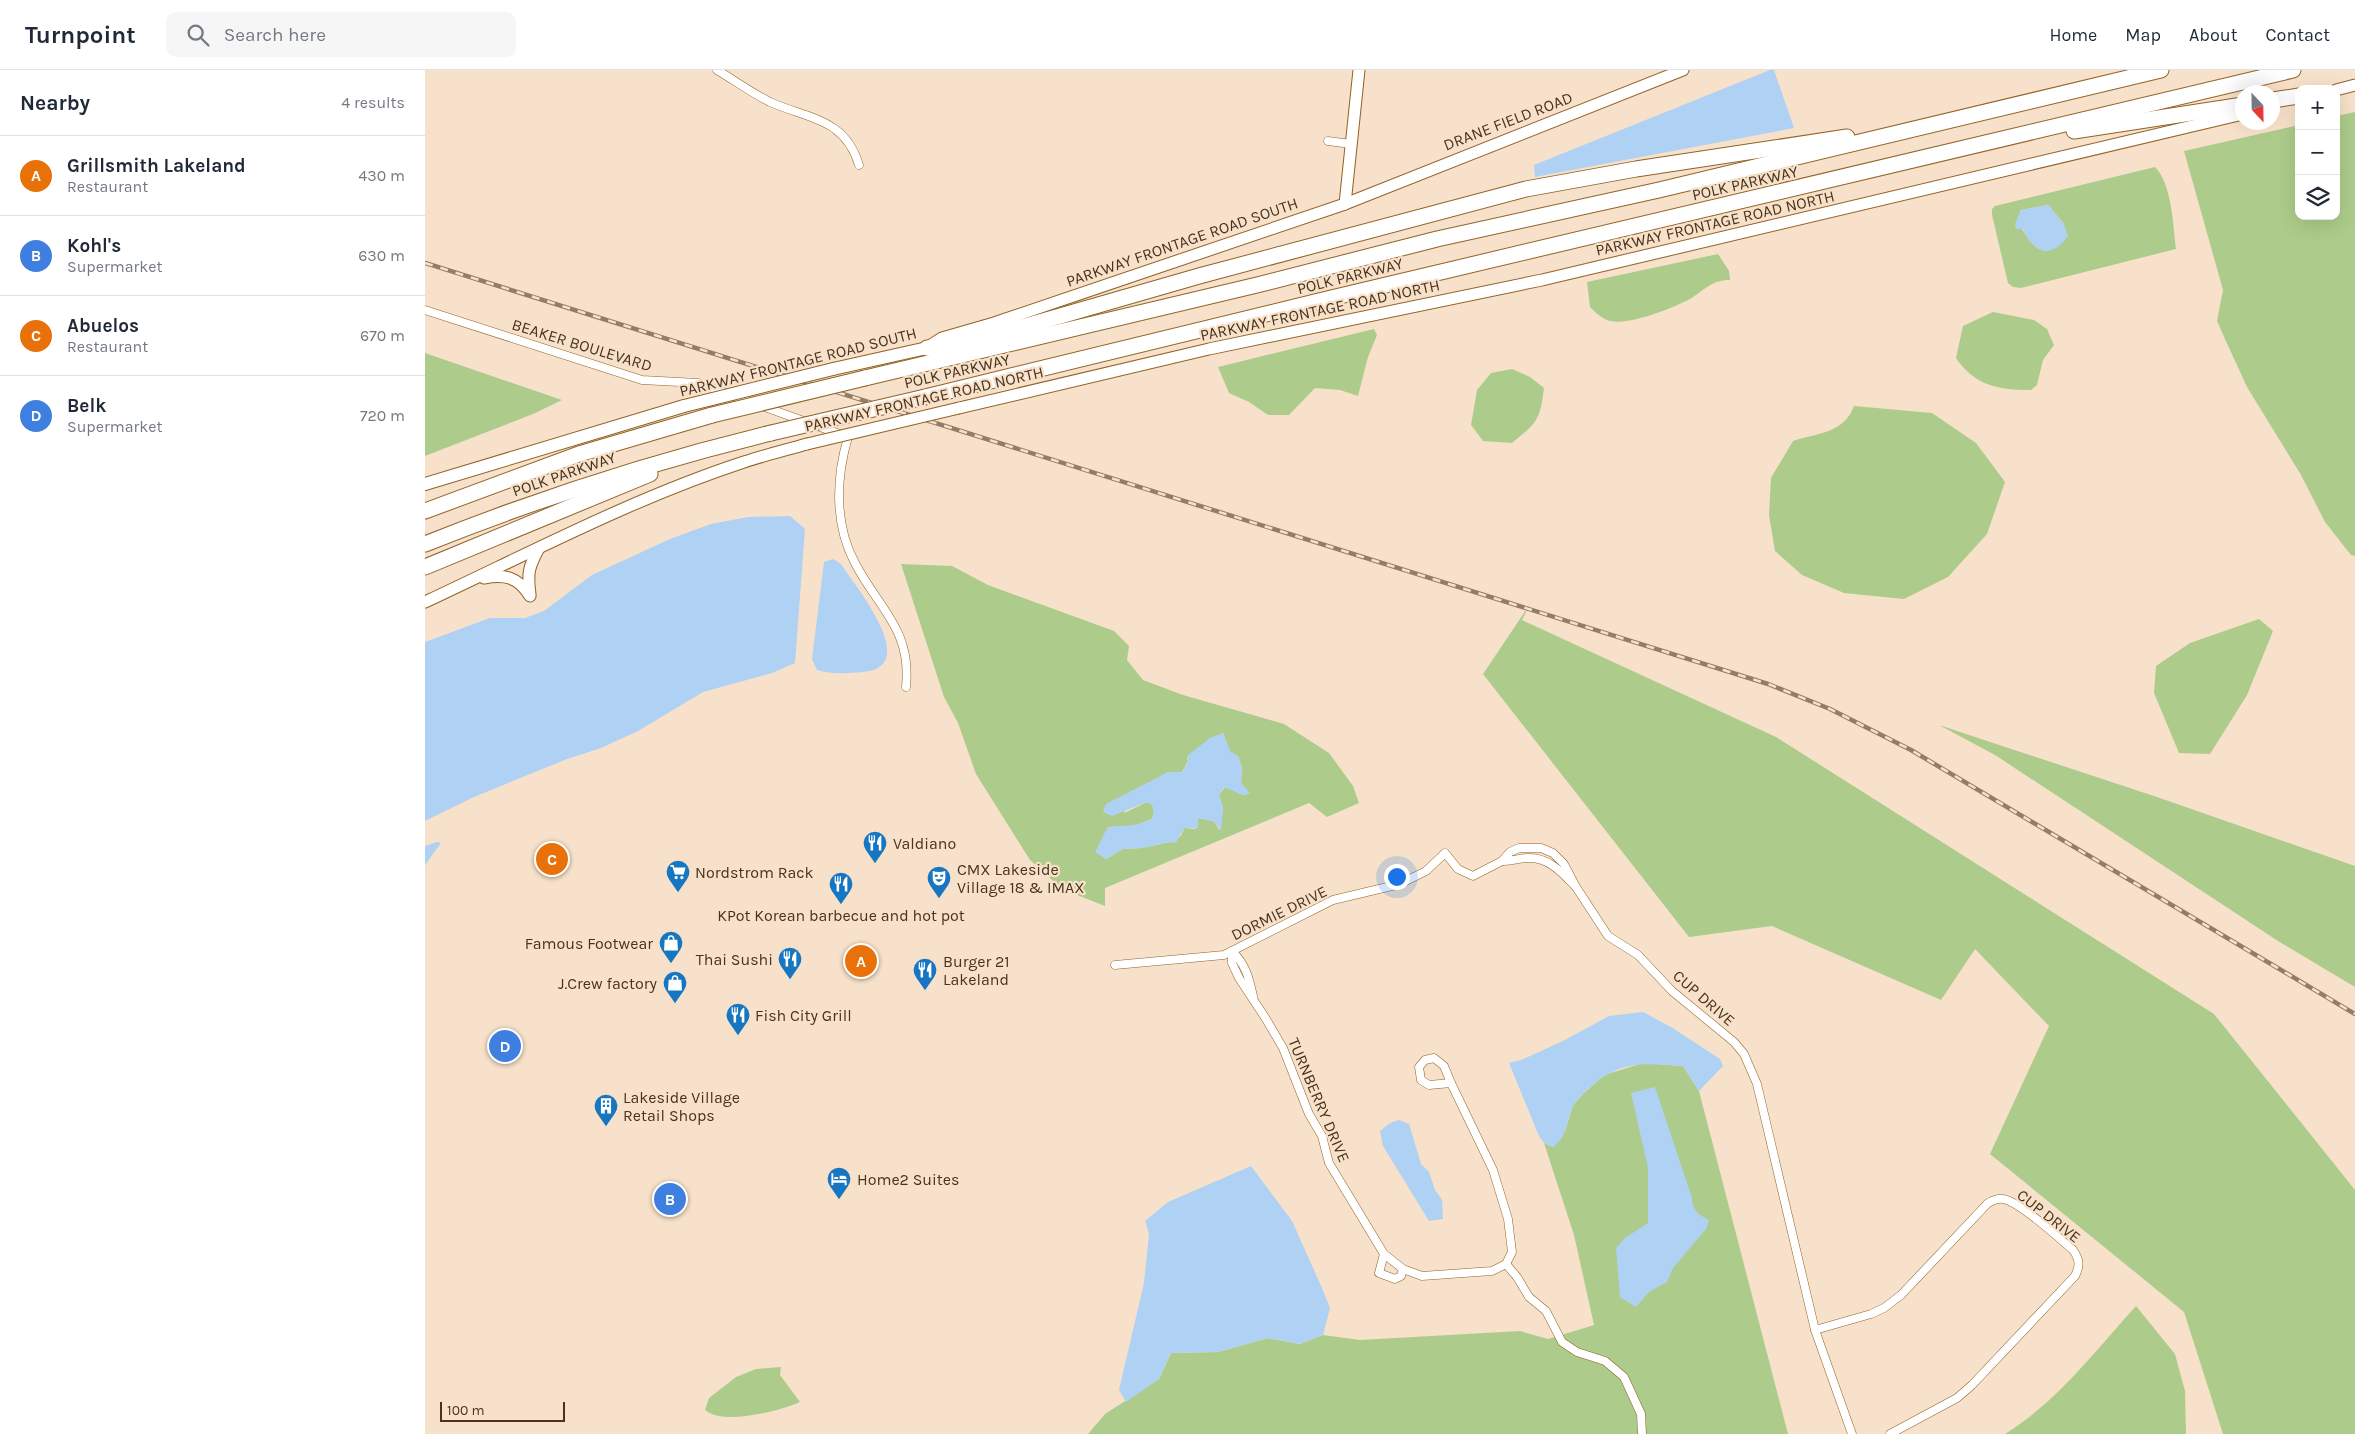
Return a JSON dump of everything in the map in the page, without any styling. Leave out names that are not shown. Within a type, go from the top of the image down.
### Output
[{"type":"highway","name":"POLK PARKWAY","points":[[425,511],[579,454],[712,415],[1257,285],[1437,239],[1665,189],[2161,70]]},
{"type":"highway","name":"POLK PARKWAY","points":[[425,544],[555,494],[722,444],[925,397],[1337,296],[2293,70]]},
{"type":"highway","points":[[2280,99],[2295,98]]},
{"type":"highway","points":[[1963,149],[2235,106]]},
{"type":"highway","points":[[927,348],[937,348],[1029,325],[1199,276],[1526,189],[1636,169],[1949,120]]},
{"type":"highway","points":[[425,567],[722,444]]},
{"type":"main road","points":[[1345,204],[1359,70]]},
{"type":"main road","name":"DRANE FIELD ROAD","points":[[1345,204],[1683,70]]},
{"type":"main road","points":[[2340,89],[2355,85]]},
{"type":"main road","points":[[2280,104],[2295,99]]},
{"type":"main road","name":"PARKWAY FRONTAGE ROAD NORTH","points":[[425,602],[539,548],[687,483],[745,461],[807,444],[1171,357],[1551,278],[2235,116]]},
{"type":"main road","name":"PARKWAY FRONTAGE ROAD SOUTH","points":[[425,484],[684,406],[927,348],[942,338],[1345,204]]},
{"type":"main road","points":[[472,580],[504,576],[514,578],[530,596],[529,565],[539,548]]},
{"type":"street","points":[[719,71],[770,102],[808,114],[829,124],[846,139],[854,150],[859,165]]},
{"type":"street","points":[[1328,141],[1351,144]]},
{"type":"street","name":"BEAKER BOULEVARD","points":[[425,310],[631,377],[653,381],[698,383],[848,437],[839,483],[843,528],[847,548],[856,565],[887,610],[896,628],[907,663],[907,687]]},
{"type":"street","points":[[1502,861],[1509,852],[1519,848],[1537,848],[1553,853],[1564,864],[1576,887]]},
{"type":"street","points":[[1536,858],[1537,848]]},
{"type":"street","name":"DORMIE DRIVE","points":[[1115,965],[1208,958],[1232,951],[1333,900],[1400,884],[1426,871],[1445,853],[1458,869],[1473,876],[1502,861]]},
{"type":"street","points":[[1502,861],[1512,862],[1528,857],[1542,859],[1557,868],[1576,887]]},
{"type":"street","name":"CUP DRIVE","points":[[1576,887],[1608,936],[1643,960],[1672,991],[1734,1042],[1748,1061],[1757,1084],[1815,1330],[1852,1434]]},
{"type":"street","name":"TURNBERRY DRIVE","points":[[1232,951],[1232,963],[1239,978],[1283,1048],[1309,1114],[1322,1136],[1329,1162],[1385,1254],[1403,1269],[1431,1276],[1492,1271],[1505,1264]]},
{"type":"street","points":[[1451,1083],[1433,1085],[1425,1083],[1419,1076],[1422,1063],[1434,1058],[1442,1062],[1483,1147],[1501,1192],[1512,1244],[1512,1252],[1505,1264],[1517,1277],[1529,1297],[1546,1311],[1562,1342],[1577,1352],[1605,1361],[1624,1378],[1641,1414],[1642,1434]]},
{"type":"street","name":"CUP DRIVE","points":[[1815,1330],[1871,1314],[1884,1308],[1901,1295],[1987,1203],[1995,1199],[2004,1199],[2016,1205],[2073,1250],[2079,1258],[2079,1267],[2075,1276],[1957,1398],[1890,1434]]},
{"type":"street","points":[[1385,1254],[1379,1273],[1395,1279],[1401,1276],[1403,1269]]},
{"type":"green space","points":[[2355,112],[2355,556],[2351,555],[2325,522],[2301,475],[2247,387],[2217,321],[2223,290],[2184,151],[2295,126],[2295,220],[2340,220],[2340,115]]},
{"type":"green space","points":[[2155,167],[2161,174],[2168,194],[2173,217],[2176,249],[2021,288],[2013,287],[2008,283],[1992,215],[1992,209],[1995,206]],"holes":[[[2048,205],[2064,224],[2046,251],[2036,247],[2016,223],[2021,210]]]},
{"type":"green space","points":[[1718,254],[1729,271],[1730,280],[1723,280],[1713,284],[1690,299],[1672,307],[1635,319],[1613,321],[1603,318],[1590,307],[1587,282]]},
{"type":"green space","points":[[1993,312],[2034,320],[2047,329],[2054,345],[2043,360],[2037,385],[2031,390],[2008,389],[1989,384],[1971,375],[1956,358],[1963,326]]},
{"type":"green space","points":[[1374,329],[1377,335],[1368,357],[1358,396],[1340,390],[1315,388],[1289,415],[1268,415],[1249,402],[1229,393],[1218,367]]},
{"type":"green space","points":[[425,353],[562,400],[533,414],[425,456]]},
{"type":"green space","points":[[1512,369],[1530,377],[1544,388],[1539,414],[1532,425],[1512,443],[1483,441],[1471,425],[1477,390],[1491,373]]},
{"type":"green space","points":[[1854,406],[1932,413],[1976,443],[2005,482],[1987,534],[1948,577],[1904,599],[1844,593],[1802,575],[1775,551],[1769,515],[1771,478],[1793,441],[1821,434],[1837,427],[1850,415]]},
{"type":"green space","points":[[901,564],[952,566],[988,585],[1114,631],[1129,646],[1127,660],[1143,680],[1183,695],[1284,724],[1329,753],[1353,786],[1359,803],[1327,817],[1309,803],[1105,888],[1105,906],[1062,889],[1030,860],[976,774],[958,723],[944,697]],"holes":[[[1223,733],[1230,752],[1238,756],[1242,768],[1241,783],[1249,793],[1243,795],[1225,787],[1219,795],[1223,808],[1220,830],[1213,821],[1198,818],[1195,829],[1184,828],[1181,836],[1170,842],[1142,848],[1123,849],[1106,859],[1096,852],[1108,827],[1134,826],[1152,819],[1153,805],[1147,802],[1124,813],[1134,792],[1168,772],[1182,772],[1188,761],[1187,758]]]},
{"type":"green space","points":[[1530,604],[1522,620],[1776,737],[2214,1014],[2355,1190],[2355,1434],[2223,1434],[2184,1312],[1990,1154],[2049,1026],[1975,949],[1941,1000],[1772,926],[1689,937],[1483,674]]},
{"type":"green space","points":[[2259,619],[2273,631],[2247,695],[2210,754],[2179,753],[2154,693],[2156,666],[2190,643]]},
{"type":"green space","points":[[1939,725],[2157,797],[2355,866],[2355,987],[2278,941],[1995,755]]},
{"type":"green space","points":[[1643,1063],[1683,1066],[1699,1091],[1788,1434],[1088,1434],[1105,1414],[1159,1379],[1171,1353],[1218,1352],[1268,1338],[1300,1344],[1323,1335],[1360,1340],[1520,1331],[1548,1339],[1594,1325],[1574,1235],[1544,1143],[1553,1147],[1565,1131],[1573,1105],[1604,1075]]},
{"type":"green space","points":[[2136,1306],[2175,1354],[2185,1391],[2186,1434],[2005,1434],[2042,1407],[2075,1375]]},
{"type":"green space","points":[[781,1367],[780,1375],[800,1402],[766,1413],[738,1417],[714,1415],[705,1410],[709,1398],[736,1377],[756,1369]]},
{"type":"water","points":[[1774,70],[1794,128],[1535,177],[1534,165]]},
{"type":"water","points":[[2048,205],[2064,224],[2068,236],[2062,244],[2049,251],[2037,248],[2032,244],[2023,229],[2016,229],[2015,224],[2021,210]]},
{"type":"water","points":[[790,516],[805,529],[795,663],[772,673],[703,692],[638,731],[601,748],[567,759],[474,797],[425,821],[425,642],[490,618],[525,618],[544,611],[592,575],[670,539],[711,524],[748,517]]},
{"type":"water","points":[[833,559],[841,564],[880,624],[886,641],[887,656],[880,667],[863,672],[829,673],[817,670],[812,659],[824,562]]},
{"type":"water","points":[[1223,733],[1230,751],[1238,756],[1242,768],[1241,783],[1250,793],[1243,795],[1224,787],[1219,795],[1223,808],[1221,830],[1213,821],[1198,818],[1198,828],[1184,828],[1176,843],[1170,842],[1142,848],[1123,849],[1106,859],[1095,852],[1108,827],[1141,823],[1152,819],[1154,812],[1152,805],[1147,802],[1112,816],[1103,812],[1106,804],[1168,772],[1182,772],[1188,762],[1188,755],[1210,738]]},
{"type":"water","points":[[437,842],[441,843],[425,865],[425,846]]},
{"type":"water","points":[[1643,1012],[1671,1027],[1720,1059],[1723,1066],[1699,1091],[1683,1066],[1644,1064],[1621,1068],[1599,1080],[1576,1102],[1564,1134],[1558,1143],[1553,1147],[1544,1143],[1539,1136],[1509,1063],[1521,1060],[1563,1041],[1609,1016]]},
{"type":"water","points":[[1655,1087],[1693,1206],[1699,1214],[1709,1220],[1706,1229],[1673,1268],[1667,1282],[1649,1292],[1636,1307],[1620,1297],[1616,1248],[1625,1238],[1648,1223],[1648,1168],[1631,1093]]},
{"type":"water","points":[[1399,1120],[1409,1124],[1421,1164],[1429,1172],[1435,1190],[1442,1200],[1443,1219],[1429,1221],[1383,1146],[1380,1131],[1390,1123]]},
{"type":"water","points":[[1251,1166],[1292,1221],[1322,1288],[1330,1308],[1323,1335],[1300,1344],[1268,1338],[1218,1352],[1171,1353],[1159,1379],[1126,1402],[1119,1390],[1144,1283],[1149,1234],[1145,1221],[1168,1202]]},
{"type":"railway","points":[[425,263],[1768,684],[1830,709],[1911,750],[2355,1014]]},
{"type":"place","name":"Abuelos","points":[[552,859]]},
{"type":"place","name":"Valdiano","points":[[875,864]]},
{"type":"place","name":"Nordstrom Rack","points":[[678,893]]},
{"type":"place","name":"CMX Lakeside Village 18 & IMAX","points":[[939,899]]},
{"type":"place","name":"KPot Korean barbecue and hot pot","points":[[841,905]]},
{"type":"place","name":"Grillsmith Lakeland","points":[[861,961]]},
{"type":"place","name":"Famous Footwear","points":[[671,964]]},
{"type":"place","name":"Thai Sushi","points":[[790,980]]},
{"type":"place","name":"Burger 21 Lakeland","points":[[925,991]]},
{"type":"place","name":"J.Crew factory","points":[[675,1004]]},
{"type":"place","name":"Fish City Grill","points":[[738,1036]]},
{"type":"place","name":"Belk","points":[[505,1046]]},
{"type":"place","name":"Lakeside Village Retail Shops","points":[[606,1127]]},
{"type":"place","name":"Kohl's","points":[[670,1199]]},
{"type":"place","name":"Home2 Suites","points":[[839,1200]]}]
